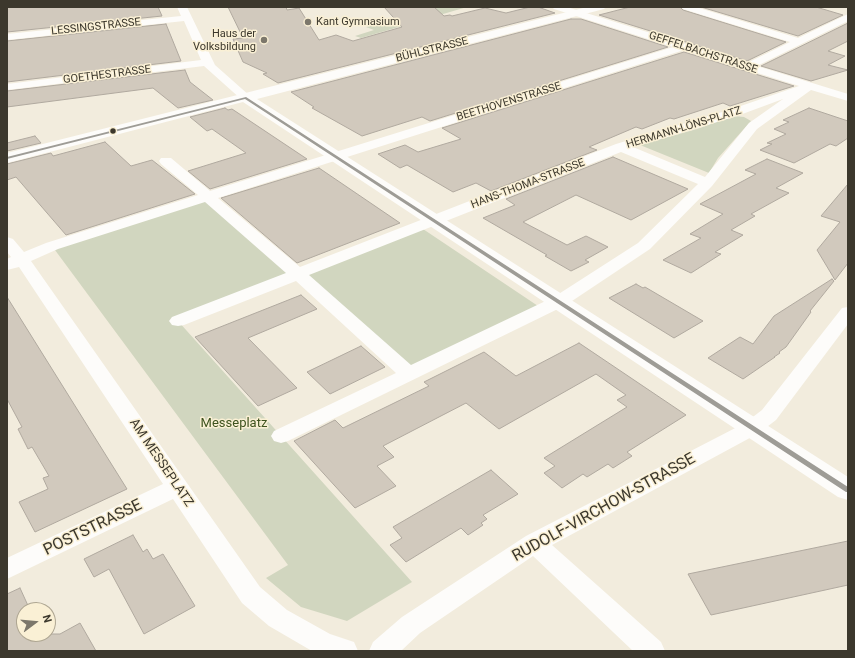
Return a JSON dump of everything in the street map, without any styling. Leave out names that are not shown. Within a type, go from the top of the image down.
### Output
[{"type":"street","points":[[182,7],[210,67],[246,98],[560,301],[848,490]]},
{"type":"street","name":"GEFFELBACHSTRASSE","points":[[557,7],[848,98]]},
{"type":"street","name":"BÜHLSTRASSE","points":[[7,158],[600,7]]},
{"type":"street","points":[[686,7],[799,41]]},
{"type":"street","points":[[747,67],[848,17]]},
{"type":"street","name":"LESSINGSTRASSE","points":[[7,37],[186,18]]},
{"type":"street","name":"BEETHOVENSTRASSE","points":[[15,262],[41,249],[683,47]]},
{"type":"street","name":"GOETHESTRASSE","points":[[7,87],[208,62]]},
{"type":"street","name":"HERMANN-LÖNS-PLATZ","points":[[621,147],[733,114],[810,86]]},
{"type":"street","name":"HERMANN-LÖNS-PLATZ","points":[[621,147],[707,183],[753,126],[810,86]]},
{"type":"street","name":"HANS-THOMA-STRASSE","points":[[178,321],[621,147]]},
{"type":"street","points":[[166,161],[208,196],[409,374]]},
{"type":"street","points":[[281,436],[560,301],[644,246],[707,183]]},
{"type":"street","name":"AM MESSEPLATZ","points":[[7,242],[15,262],[178,487],[251,595],[278,618],[322,643],[345,651]]},
{"type":"street","name":"RUDOLF-VIRCHOW-STRASSE","points":[[382,651],[411,625],[534,543],[752,428],[769,415],[848,312]]},
{"type":"street","name":"POSTSTRASSE","points":[[7,569],[178,487]]},
{"type":"street","points":[[534,543],[652,651]]},
{"type":"green space","points":[[434,7],[467,7],[361,38],[355,36],[374,30],[366,27],[435,8]]},
{"type":"green space","points":[[734,116],[744,117],[751,121],[718,158],[709,173],[640,145],[697,129]]},
{"type":"green space","name":"Messeplatz","points":[[208,196],[299,275],[178,321],[412,582],[347,621],[301,607],[266,578],[288,565],[52,246]]},
{"type":"green space","points":[[420,227],[544,310],[409,374],[299,275]]},
{"type":"building","points":[[7,7],[158,7],[162,16],[7,32]]},
{"type":"building","points":[[228,7],[286,7],[287,10],[299,8],[319,40],[336,35],[353,41],[402,27],[384,7],[434,7],[444,16],[452,16],[485,8],[506,13],[530,7],[538,7],[555,13],[278,83],[263,74],[267,73],[243,62],[233,39],[243,38]]},
{"type":"building","points":[[630,7],[680,7],[683,10],[786,42],[747,61],[599,15]]},
{"type":"building","points":[[701,7],[816,7],[843,15],[798,36]]},
{"type":"building","points":[[571,19],[581,19],[668,47],[430,121],[422,117],[362,136],[312,108],[314,107],[291,92]]},
{"type":"building","points":[[848,23],[848,41],[828,51],[845,56],[828,65],[848,70],[811,81],[761,66]]},
{"type":"building","points":[[166,24],[181,61],[7,82],[7,41]]},
{"type":"building","points":[[684,52],[794,86],[730,106],[723,103],[674,119],[670,118],[642,129],[636,127],[589,147],[597,150],[491,191],[476,183],[453,192],[407,165],[400,168],[378,154],[405,145],[418,152],[461,139],[442,128]]},
{"type":"building","points":[[185,70],[190,82],[213,100],[178,108],[153,88],[7,107],[7,91]]},
{"type":"building","points":[[225,108],[228,110],[232,109],[307,159],[210,189],[188,171],[246,153],[212,129],[207,131],[190,117]]},
{"type":"building","points":[[809,108],[848,121],[848,138],[836,146],[830,144],[794,163],[760,150],[772,144],[767,143],[786,134],[774,129],[789,122],[783,120]]},
{"type":"building","points":[[35,136],[41,143],[7,151],[7,143]]},
{"type":"building","points":[[105,142],[131,166],[152,160],[195,194],[66,235],[16,177],[7,180],[7,164],[51,153],[53,156]]},
{"type":"building","points":[[613,157],[688,189],[631,220],[576,195],[523,222],[567,245],[586,236],[608,247],[585,260],[589,262],[571,271],[545,256],[547,255],[483,218],[515,205],[506,199]]},
{"type":"building","points":[[767,159],[803,173],[776,188],[789,193],[751,214],[755,216],[731,230],[743,235],[715,252],[721,254],[691,273],[663,260],[701,238],[690,234],[723,214],[700,204],[756,174],[745,170]]},
{"type":"building","points":[[319,168],[400,223],[297,263],[221,198]]},
{"type":"building","points":[[848,184],[848,263],[835,280],[817,250],[840,222],[821,216]]},
{"type":"building","points":[[832,279],[834,281],[810,311],[811,312],[786,347],[775,357],[743,379],[708,358],[740,337],[753,344],[774,316]]},
{"type":"building","points":[[636,284],[643,288],[645,287],[703,321],[674,338],[609,298]]},
{"type":"building","points":[[301,295],[317,309],[248,338],[297,388],[258,406],[195,337]]},
{"type":"building","points":[[7,297],[127,489],[35,532],[19,502],[48,489],[43,478],[49,476],[32,447],[28,449],[18,429],[22,427],[7,399]]},
{"type":"building","points":[[579,343],[686,415],[627,452],[632,456],[613,468],[608,464],[587,477],[583,474],[562,488],[544,473],[555,466],[544,458],[627,407],[617,400],[626,395],[596,374],[499,429],[466,403],[383,446],[394,457],[377,466],[396,486],[355,508],[294,441],[335,420],[343,428],[429,386],[424,382],[484,352],[516,376]]},
{"type":"building","points":[[361,346],[385,367],[330,394],[307,372]]},
{"type":"building","points":[[491,470],[518,494],[483,515],[487,519],[481,523],[483,525],[468,535],[461,528],[406,562],[390,545],[402,538],[393,527]]},
{"type":"building","points":[[133,535],[143,552],[147,549],[153,559],[163,554],[195,606],[144,634],[109,569],[94,577],[84,559]]},
{"type":"building","points":[[848,541],[848,585],[711,615],[688,574]]},
{"type":"building","points":[[20,588],[26,602],[16,602],[16,642],[56,642],[56,634],[60,634],[80,623],[96,651],[7,651],[7,594]]},
{"type":"transit line","points":[[7,158],[246,98],[848,490]]},
{"type":"place","name":"Kant Gymnasium","points":[[308,22]]},
{"type":"place","name":"Haus der Volksbildung","points":[[264,40]]}]
